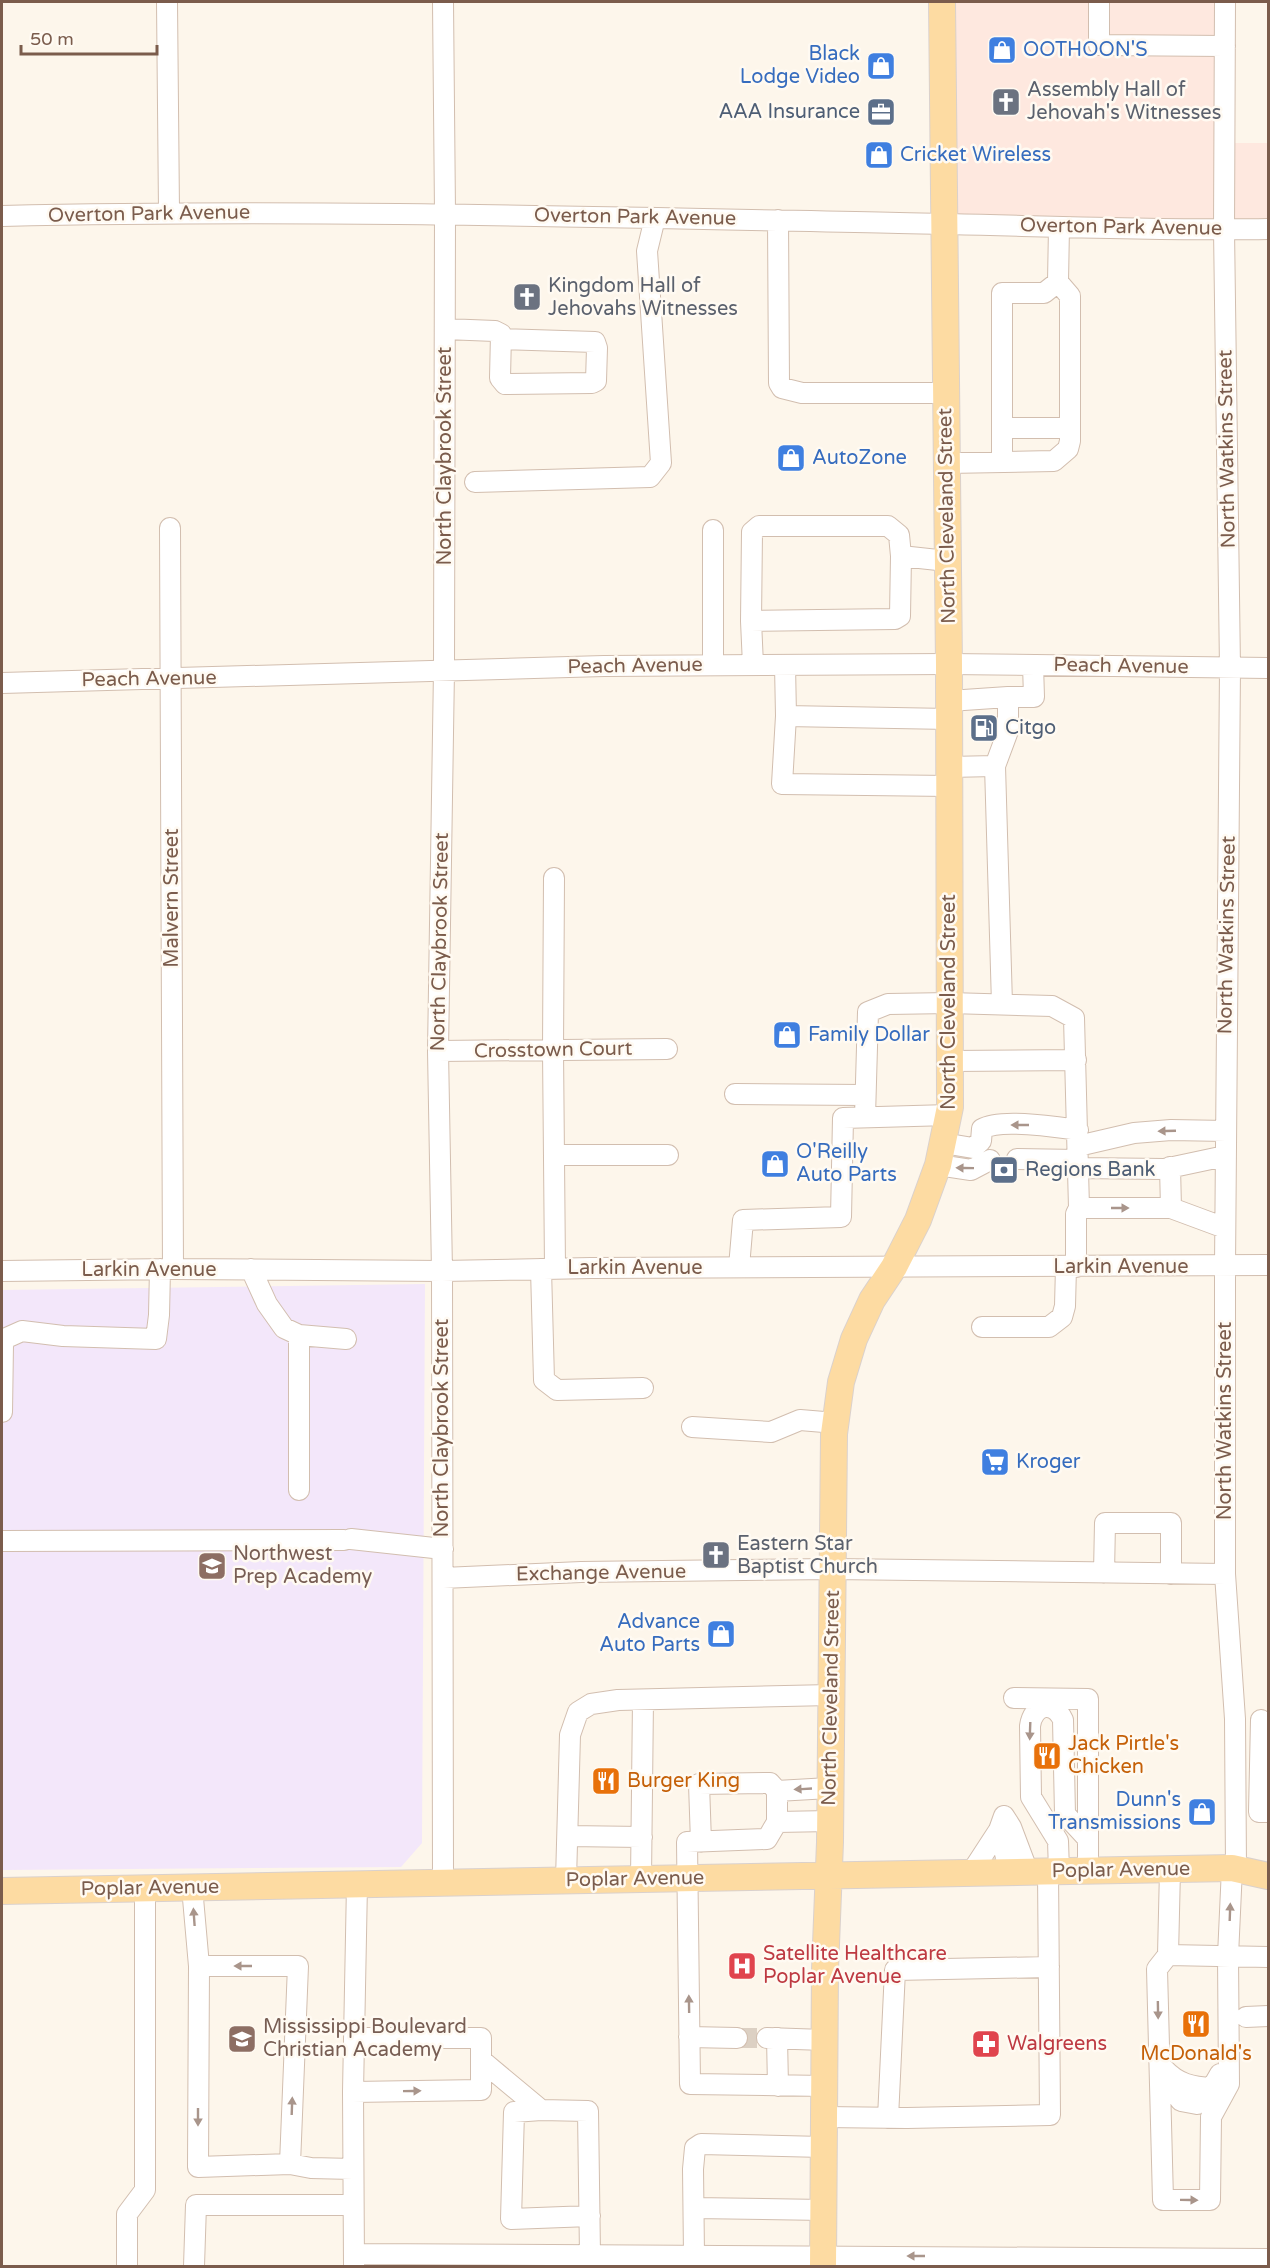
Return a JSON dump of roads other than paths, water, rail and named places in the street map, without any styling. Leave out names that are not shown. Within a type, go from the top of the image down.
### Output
[{"type":"main road","name":"North Cleveland Street","points":[[824,2261],[824,2040],[836,1423],[841,1382],[854,1339],[872,1300],[894,1267],[918,1220],[940,1154],[950,1107],[949,664],[942,2]]},
{"type":"main road","name":"Poplar Avenue","points":[[2,1891],[1234,1868],[1269,1876]]},
{"type":"street","points":[[167,2],[169,212]]},
{"type":"street","name":"North Claybrook Street","points":[[443,2],[444,670],[438,1051],[442,1271],[443,1882]]},
{"type":"street","points":[[1099,2],[1099,45],[1225,46]]},
{"type":"street","name":"North Watkins Street","points":[[1225,2],[1224,229],[1230,668],[1225,1156],[1225,1574],[1235,1719],[1234,1868],[1228,1965]]},
{"type":"street","name":"Overton Park Avenue","points":[[2,216],[169,212],[445,213],[1269,229]]},
{"type":"street","points":[[475,482],[650,477],[661,463],[647,252],[655,218]]},
{"type":"street","points":[[778,220],[779,383],[782,388],[802,393],[946,393]]},
{"type":"street","points":[[947,463],[1054,461],[1068,449],[1070,296],[1058,282],[1059,226]]},
{"type":"street","points":[[1002,462],[1002,293],[1044,293],[1058,282]]},
{"type":"street","points":[[445,329],[495,331],[501,334],[500,378],[505,384],[592,383],[596,381],[597,348],[595,342],[501,339]]},
{"type":"street","points":[[1002,428],[1070,428]]},
{"type":"street","points":[[751,621],[895,619],[900,616],[899,535],[888,526],[759,526],[752,532],[751,621],[753,665]]},
{"type":"street","name":"Malvern Street","points":[[2,1341],[22,1331],[63,1336],[156,1339],[166,1269],[172,679],[170,528]]},
{"type":"street","points":[[713,530],[713,665]]},
{"type":"street","points":[[901,556],[948,561]]},
{"type":"street","name":"Peach Avenue","points":[[2,683],[444,670],[713,665],[949,664],[1269,668]]},
{"type":"street","points":[[784,665],[786,716],[782,784],[949,776],[994,766]]},
{"type":"street","points":[[786,716],[949,710],[1008,697],[1034,697],[1033,665]]},
{"type":"street","points":[[1002,1004],[994,766],[1008,730],[1008,697]]},
{"type":"street","points":[[554,878],[554,1155],[544,1380],[557,1390],[643,1388]]},
{"type":"street","points":[[865,1117],[868,1012],[888,1004],[950,1002],[1052,1006],[1074,1018],[1079,1208],[1076,1214],[1071,1267],[1062,1317],[1049,1327],[982,1327]]},
{"type":"street","name":"Crosstown Court","points":[[438,1051],[667,1049]]},
{"type":"street","points":[[950,1061],[1076,1060]]},
{"type":"street","points":[[735,1094],[865,1095]]},
{"type":"street","points":[[739,1267],[743,1220],[841,1217],[843,1118],[949,1115]]},
{"type":"street","points":[[940,1154],[973,1148],[981,1141],[982,1130],[989,1125],[1039,1125],[1078,1151],[1170,1167],[1225,1156]]},
{"type":"street","points":[[1017,1159],[1078,1151],[1134,1133],[1171,1130],[1226,1131]]},
{"type":"street","points":[[940,1154],[971,1170],[990,1160]]},
{"type":"street","points":[[554,1155],[668,1155]]},
{"type":"street","points":[[1170,1167],[1171,1208]]},
{"type":"street","points":[[1079,1208],[1171,1208],[1225,1228]]},
{"type":"street","name":"Larkin Avenue","points":[[2,1271],[166,1269],[442,1271],[548,1268],[1269,1265]]},
{"type":"street","points":[[251,1269],[267,1304],[284,1328],[299,1335],[346,1340]]},
{"type":"street","points":[[299,1335],[299,1490]]},
{"type":"street","points":[[2,1341],[2,1412]]},
{"type":"street","points":[[692,1427],[771,1432],[800,1420],[836,1423]]},
{"type":"street","points":[[1104,1573],[1105,1523],[1171,1523],[1171,1574]]},
{"type":"street","points":[[2,1541],[347,1539],[443,1549]]},
{"type":"street","name":"Exchange Avenue","points":[[443,1578],[581,1572],[832,1569],[1225,1574]]},
{"type":"street","points":[[566,1880],[570,1735],[578,1712],[591,1704],[618,1700],[831,1695]]},
{"type":"street","points":[[1014,1698],[1088,1699],[1088,1871]]},
{"type":"street","points":[[641,1879],[642,1700]]},
{"type":"street","points":[[1036,1872],[1058,1841],[1031,1797],[1031,1717],[1041,1708],[1053,1708],[1060,1713],[1063,1720],[1065,1814],[1088,1839]]},
{"type":"street","points":[[1235,1719],[1265,1720],[1259,1812],[1269,1812]]},
{"type":"street","points":[[701,1842],[699,1784],[770,1783],[777,1791],[777,1822],[767,1839],[701,1842],[687,1842],[690,2084],[825,2086]]},
{"type":"street","points":[[777,1791],[829,1788]]},
{"type":"street","points":[[777,1822],[830,1821]]},
{"type":"street","points":[[824,2117],[1050,2115],[1049,1967],[1036,1872],[999,1830],[971,1873]]},
{"type":"street","points":[[568,1836],[642,1838]]},
{"type":"street","points":[[1170,1870],[1168,1955],[1157,1968],[1166,2070],[1162,2200],[1210,2200],[1210,2117],[1229,2084],[1228,1965]]},
{"type":"street","points":[[357,1884],[353,2092],[354,2260],[590,2255],[660,2261],[694,2255],[824,2261],[1269,2259]]},
{"type":"street","points":[[192,1887],[198,1957],[198,2167],[290,2164],[311,2168],[353,2169]]},
{"type":"street","points":[[127,2266],[126,2214],[145,2190],[146,1888]]},
{"type":"street","points":[[1168,1955],[1228,1965],[1269,1957]]},
{"type":"street","points":[[198,1957],[298,1966],[290,2164]]},
{"type":"street","points":[[1166,2070],[1171,2088],[1181,2101],[1197,2104],[1208,2095],[1222,2071],[1222,1981],[1228,1965]]},
{"type":"street","points":[[897,2118],[895,1970],[1049,1967]]},
{"type":"street","points":[[1246,2017],[1269,2016]]},
{"type":"street","points":[[689,2037],[736,2038]]},
{"type":"street","points":[[353,2092],[481,2090],[481,2038],[354,2038]]},
{"type":"street","points":[[778,2086],[772,2038],[824,2040]]},
{"type":"street","points":[[481,2060],[542,2110]]},
{"type":"street","points":[[590,2216],[511,2219],[514,2112],[588,2111],[590,2216],[590,2255]]},
{"type":"street","points":[[694,2255],[693,2169],[695,2148],[701,2144],[823,2147]]},
{"type":"street","points":[[194,2266],[196,2205],[353,2205]]},
{"type":"street","points":[[694,2208],[824,2210]]},
{"type":"tunnel","points":[[737,2038],[767,2038]]},
{"type":"place","name":"OOTHOON'S","points":[[1002,50]]},
{"type":"place","name":"Black Lodge Video","points":[[881,66]]},
{"type":"place","name":"Assembly Hall of Jehovah's Witnesses","points":[[1006,102]]},
{"type":"place","name":"AAA Insurance","points":[[881,112]]},
{"type":"place","name":"Cricket Wireless","points":[[879,155]]},
{"type":"place","name":"Kingdom Hall of Jehovahs Witnesses","points":[[527,297]]},
{"type":"place","name":"AutoZone","points":[[791,458]]},
{"type":"place","name":"Citgo","points":[[984,728]]},
{"type":"place","name":"Family Dollar","points":[[787,1035]]},
{"type":"place","name":"O'Reilly Auto Parts","points":[[775,1164]]},
{"type":"place","name":"Regions Bank","points":[[1004,1170]]},
{"type":"place","name":"Kroger","points":[[995,1462]]},
{"type":"place","name":"Eastern Star Baptist Church","points":[[716,1555]]},
{"type":"place","name":"Northwest Prep Academy","points":[[212,1566]]},
{"type":"place","name":"Advance Auto Parts","points":[[721,1634]]},
{"type":"place","name":"Jack Pirtle's Chicken","points":[[1047,1756]]},
{"type":"place","name":"Burger King","points":[[606,1781]]},
{"type":"place","name":"Dunn's Transmissions","points":[[1202,1812]]},
{"type":"place","name":"Satellite Healthcare Poplar Avenue","points":[[742,1966]]},
{"type":"place","name":"McDonald's","points":[[1196,2024]]},
{"type":"place","name":"Mississippi Boulevard Christian Academy","points":[[242,2039]]},
{"type":"place","name":"Walgreens","points":[[986,2044]]}]
